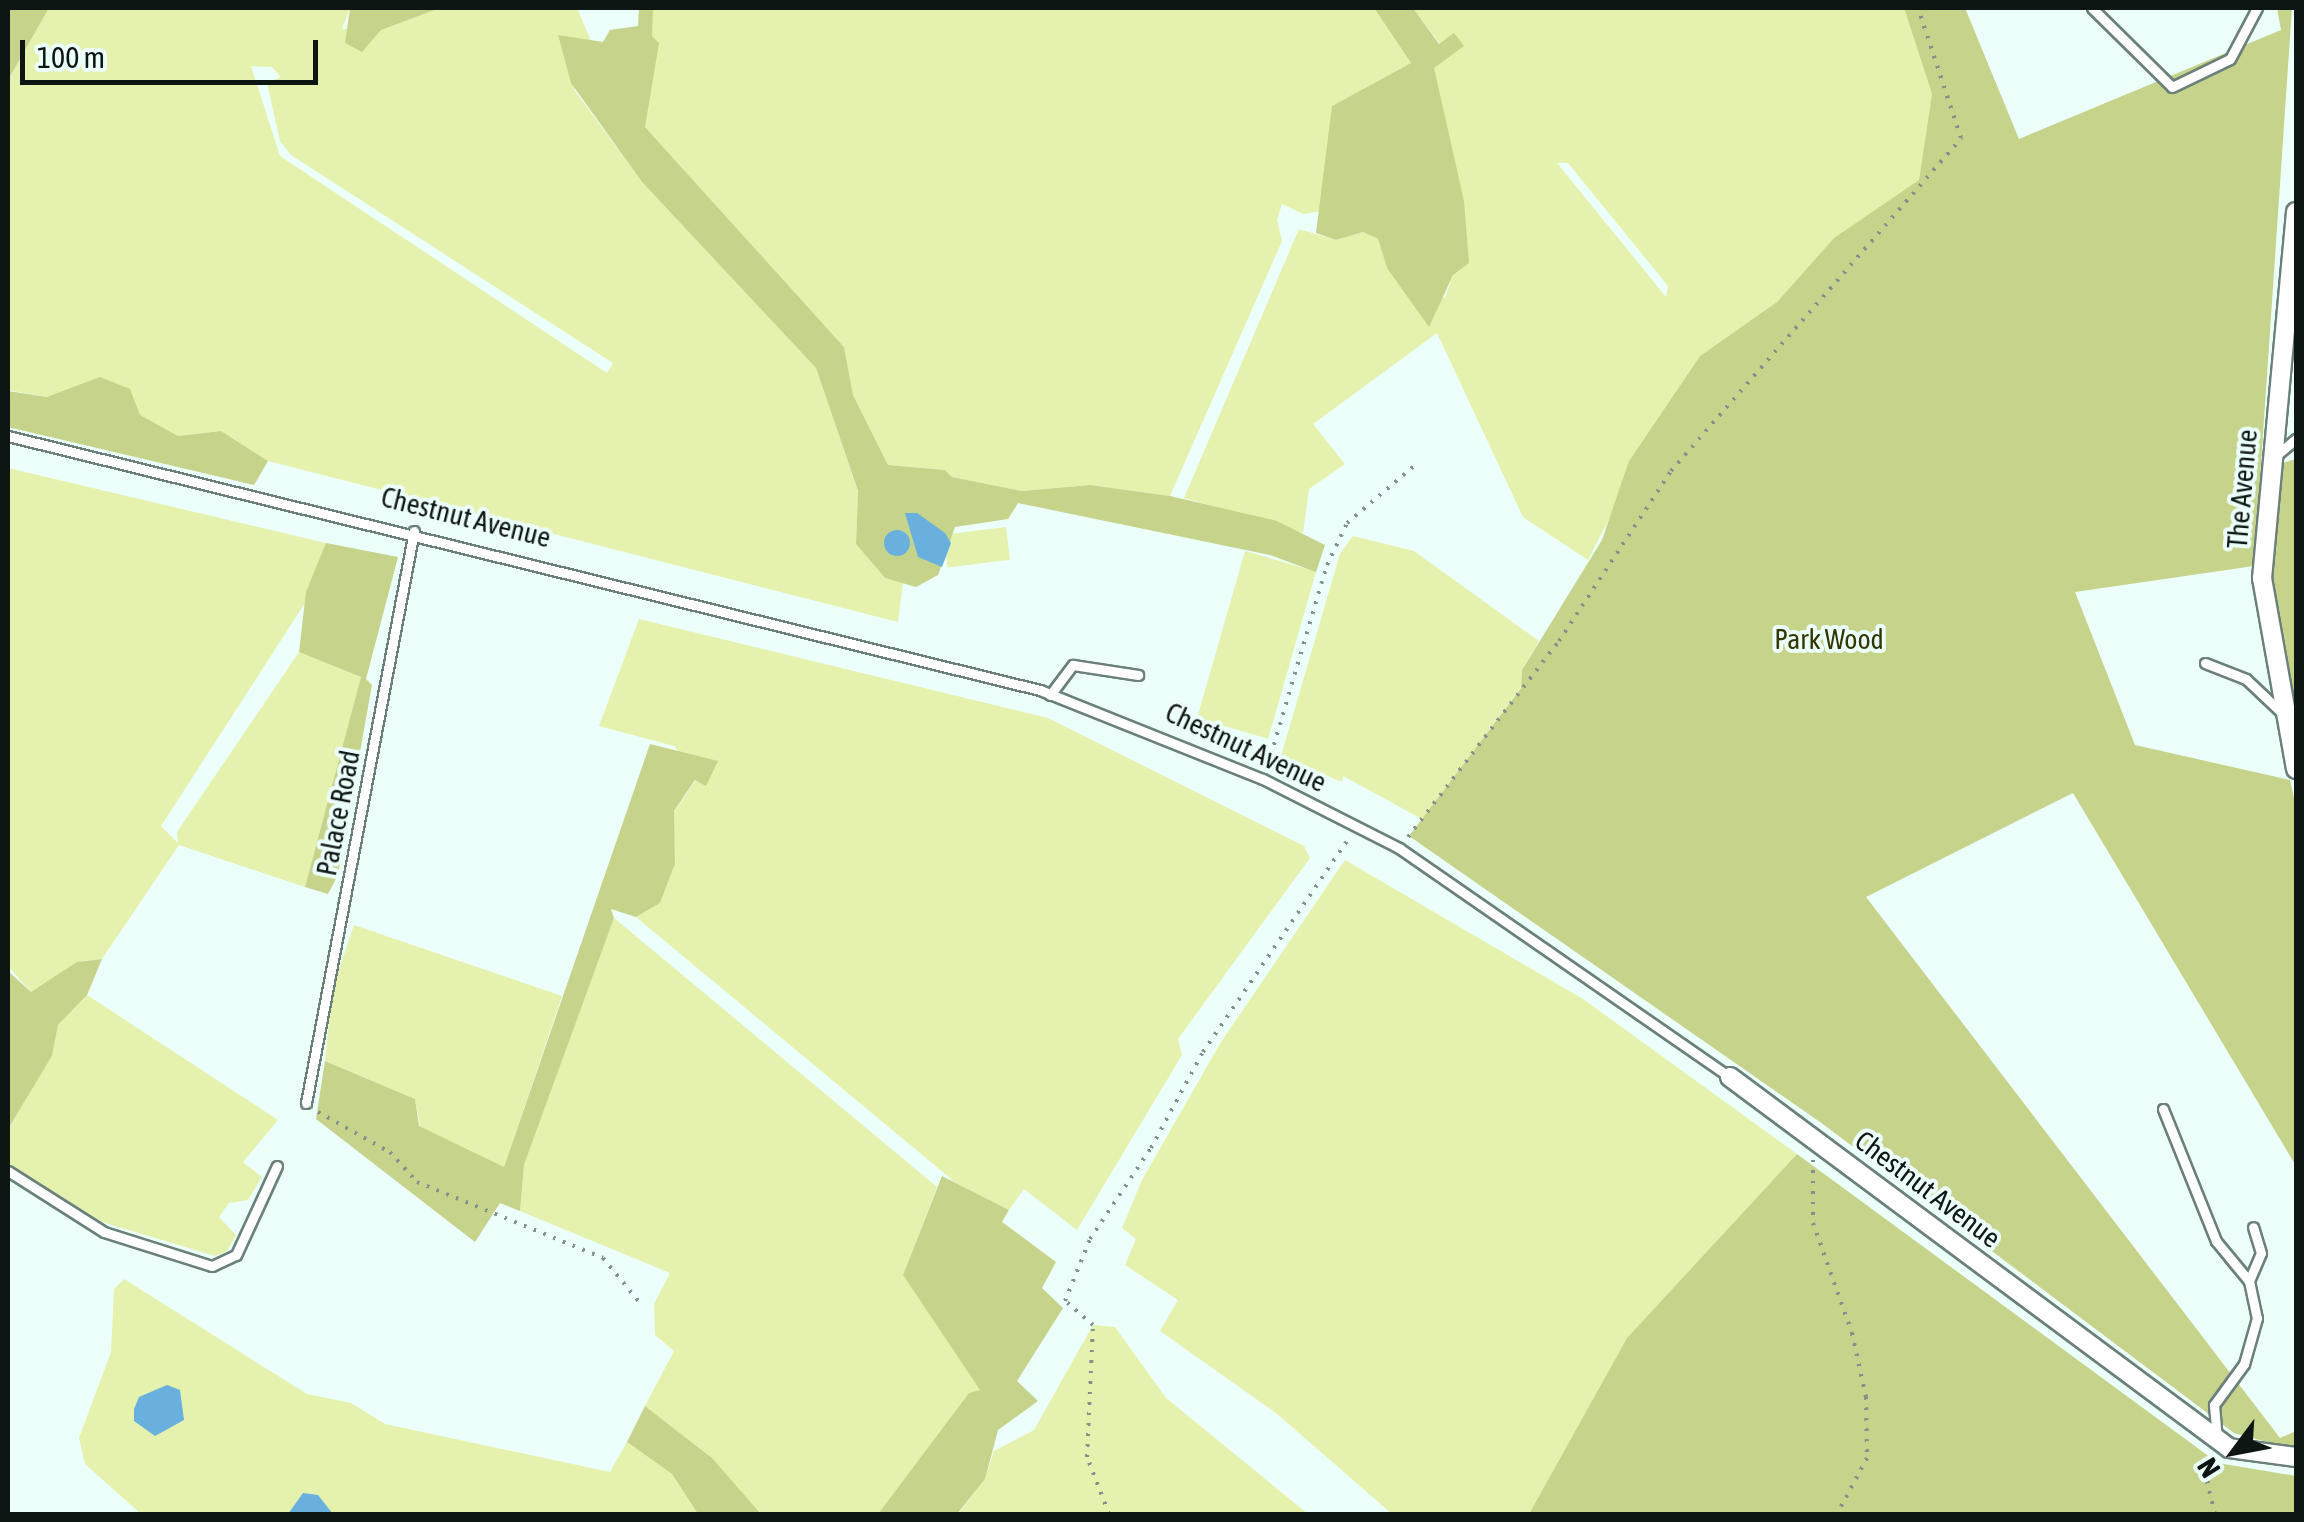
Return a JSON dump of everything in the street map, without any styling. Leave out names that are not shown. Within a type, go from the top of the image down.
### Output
[{"type":"street","name":"The Avenue","points":[[2296,212],[2262,578],[2283,714],[2296,769]]},
{"type":"street","name":"Chestnut Avenue","points":[[1730,1077],[2218,1440],[2242,1451],[2296,1458]]},
{"type":"lane","points":[[2092,8],[2172,86],[2230,59],[2256,8]]},
{"type":"lane","name":"Chestnut Avenue","points":[[8,436],[414,531],[1050,694],[1263,779],[1355,830],[1400,848],[1730,1077]]},
{"type":"lane","points":[[2271,460],[2296,439]]},
{"type":"lane","name":"Palace Road","points":[[306,1102],[414,531]]},
{"type":"lane","points":[[2206,663],[2246,680],[2283,714]]},
{"type":"lane","points":[[1050,694],[1073,665],[1138,675]]},
{"type":"lane","points":[[2163,1108],[2216,1240],[2249,1281],[2257,1318],[2244,1364],[2214,1405],[2218,1440]]},
{"type":"lane","points":[[8,1171],[104,1232],[212,1266],[236,1255],[276,1166]]},
{"type":"lane","points":[[2249,1281],[2261,1253],[2252,1227]]},
{"type":"path","points":[[1400,848],[1559,641],[1671,471],[1961,138],[1918,8]]},
{"type":"path","points":[[1263,779],[1327,565],[1347,523],[1414,466]]},
{"type":"path","points":[[1109,1514],[1087,1457],[1093,1326],[1065,1301],[1090,1240],[1151,1148],[1203,1052],[1355,830]]},
{"type":"path","points":[[306,1102],[352,1136],[390,1152],[417,1182],[603,1258],[640,1303]]},
{"type":"path","points":[[1817,1141],[1809,1180],[1813,1223],[1852,1333],[1866,1397],[1867,1458],[1837,1514]]},
{"type":"path","points":[[2214,1514],[2207,1482],[2242,1451]]},
{"type":"green space","points":[[10,8],[49,8],[8,80],[8,12]]},
{"type":"green space","points":[[49,8],[350,8],[342,29],[381,30],[440,8],[577,8],[591,41],[558,36],[575,91],[642,182],[816,368],[858,492],[856,544],[885,578],[903,583],[898,622],[268,461],[221,431],[178,436],[79,389],[47,397],[8,390],[8,80]],"holes":[[[251,66],[272,67],[281,77],[267,83],[280,141],[291,155],[613,363],[607,373],[280,156]]]},
{"type":"green space","points":[[350,8],[440,8],[381,30],[362,52],[345,43]]},
{"type":"green space","points":[[639,8],[653,8],[652,36],[659,43],[645,127],[844,347],[853,395],[888,465],[945,470],[952,477],[1022,491],[1090,485],[1170,496],[1277,521],[1325,545],[1316,572],[1270,555],[1018,503],[1008,519],[955,527],[938,575],[916,587],[885,578],[856,544],[858,491],[816,368],[642,182],[571,83],[558,35],[603,42],[610,30],[638,26]]},
{"type":"green space","points":[[653,8],[1374,8],[1411,63],[1332,106],[1323,211],[1303,214],[1282,204],[1277,220],[1282,241],[1170,496],[1090,485],[1022,491],[952,477],[945,470],[888,465],[853,395],[844,347],[645,127]]},
{"type":"green space","points":[[1374,8],[1413,8],[1439,44],[1454,33],[1464,46],[1434,68],[1464,201],[1469,263],[1453,275],[1429,327],[1387,268],[1378,239],[1363,232],[1336,240],[1316,233],[1332,106],[1411,63]]},
{"type":"green space","points":[[1413,8],[1904,8],[1932,94],[1919,181],[1834,238],[1777,302],[1700,356],[1629,461],[1625,488],[1588,560],[1523,517],[1437,333],[1313,424],[1345,464],[1309,489],[1303,533],[1247,515],[1237,522],[1230,511],[1184,498],[1299,229],[1336,240],[1363,232],[1378,239],[1387,268],[1445,298],[1453,275],[1434,68],[1440,44]],"holes":[[[1557,163],[1568,163],[1668,286],[1666,297]]]},
{"type":"green space","name":"Park Wood","points":[[1904,8],[1965,8],[2019,139],[2281,30],[2277,8],[2292,8],[2254,566],[2075,592],[2135,745],[2290,780],[2296,807],[2296,1166],[2073,793],[1866,897],[2280,1438],[2296,1431],[2296,1450],[2234,1433],[1820,1122],[1409,836],[1521,688],[1522,670],[1602,540],[1629,461],[1700,356],[1777,302],[1834,238],[1919,180],[1932,94]]},
{"type":"green space","points":[[100,377],[130,389],[140,415],[178,436],[221,431],[268,461],[254,485],[8,427],[8,391],[47,397]]},
{"type":"green space","points":[[2296,459],[2296,724],[2269,589],[2279,464]]},
{"type":"green space","points":[[8,468],[326,543],[305,603],[161,826],[178,843],[177,832],[299,652],[361,677],[305,887],[179,845],[102,959],[82,961],[31,992],[8,966]]},
{"type":"green space","points":[[1006,527],[1010,560],[947,567],[943,535]]},
{"type":"green space","points":[[1353,536],[1414,551],[1539,641],[1522,670],[1521,687],[1422,819],[1343,776],[1342,782],[1281,756],[1340,554]]},
{"type":"green space","points":[[326,543],[398,557],[366,679],[372,685],[338,875],[328,894],[305,887],[361,677],[299,652],[306,592]]},
{"type":"green space","points":[[1245,551],[1316,571],[1268,739],[1197,718]]},
{"type":"green space","points":[[639,619],[1048,718],[1304,846],[1310,858],[1178,1039],[1182,1055],[1077,1230],[1024,1189],[1009,1210],[956,1183],[636,917],[660,903],[675,864],[674,812],[696,780],[707,785],[674,746],[599,726]]},
{"type":"green space","points":[[650,744],[718,761],[706,786],[695,780],[674,811],[675,864],[660,903],[636,917],[611,909],[614,918],[524,1165],[520,1211],[500,1203],[475,1242],[316,1119],[325,1061],[415,1099],[419,1126],[504,1167]]},
{"type":"green space","points":[[1345,860],[1583,999],[1797,1154],[1627,1338],[1529,1514],[1392,1514],[1276,1413],[1160,1331],[1178,1300],[1125,1265],[1136,1239],[1122,1228],[1142,1180],[1221,1042]]},
{"type":"green space","points":[[614,918],[937,1187],[903,1275],[981,1390],[969,1393],[878,1514],[761,1514],[707,1454],[645,1406],[674,1351],[655,1335],[654,1304],[670,1273],[520,1211],[524,1165]]},
{"type":"green space","points":[[354,925],[562,996],[504,1167],[421,1132],[415,1099],[325,1061],[332,990]]},
{"type":"green space","points":[[102,959],[87,995],[58,1025],[52,1056],[8,1129],[8,971],[31,992],[77,962]]},
{"type":"green space","points":[[87,995],[278,1120],[243,1162],[262,1177],[248,1200],[229,1203],[219,1217],[236,1235],[227,1251],[215,1256],[102,1222],[8,1168],[8,1129],[52,1056],[58,1025]]},
{"type":"green space","points":[[1797,1154],[2218,1463],[2296,1476],[2296,1514],[1529,1514],[1627,1338]]},
{"type":"green space","points":[[942,1176],[1009,1210],[1002,1222],[1056,1262],[1042,1288],[1063,1308],[1017,1381],[1038,1401],[998,1430],[985,1479],[957,1514],[878,1514],[969,1393],[980,1390],[903,1275]]},
{"type":"green space","points":[[124,1279],[307,1394],[351,1403],[385,1424],[610,1472],[627,1442],[672,1474],[698,1514],[141,1514],[85,1464],[79,1438],[111,1352],[114,1289]]},
{"type":"green space","points":[[1093,1325],[1115,1327],[1166,1398],[1308,1514],[958,1514],[985,1479],[994,1451],[1034,1430]]},
{"type":"green space","points":[[645,1406],[712,1458],[761,1514],[698,1514],[672,1474],[627,1442]]},
{"type":"water","points":[[905,513],[917,513],[945,533],[951,543],[942,567],[918,557]]},
{"type":"water","points":[[897,530],[906,534],[910,543],[906,552],[897,556],[888,552],[884,543],[888,534]]},
{"type":"water","points":[[167,1385],[180,1390],[184,1420],[155,1436],[134,1421],[134,1409],[139,1397]]},
{"type":"water","points":[[303,1493],[318,1495],[333,1514],[288,1514]]}]
